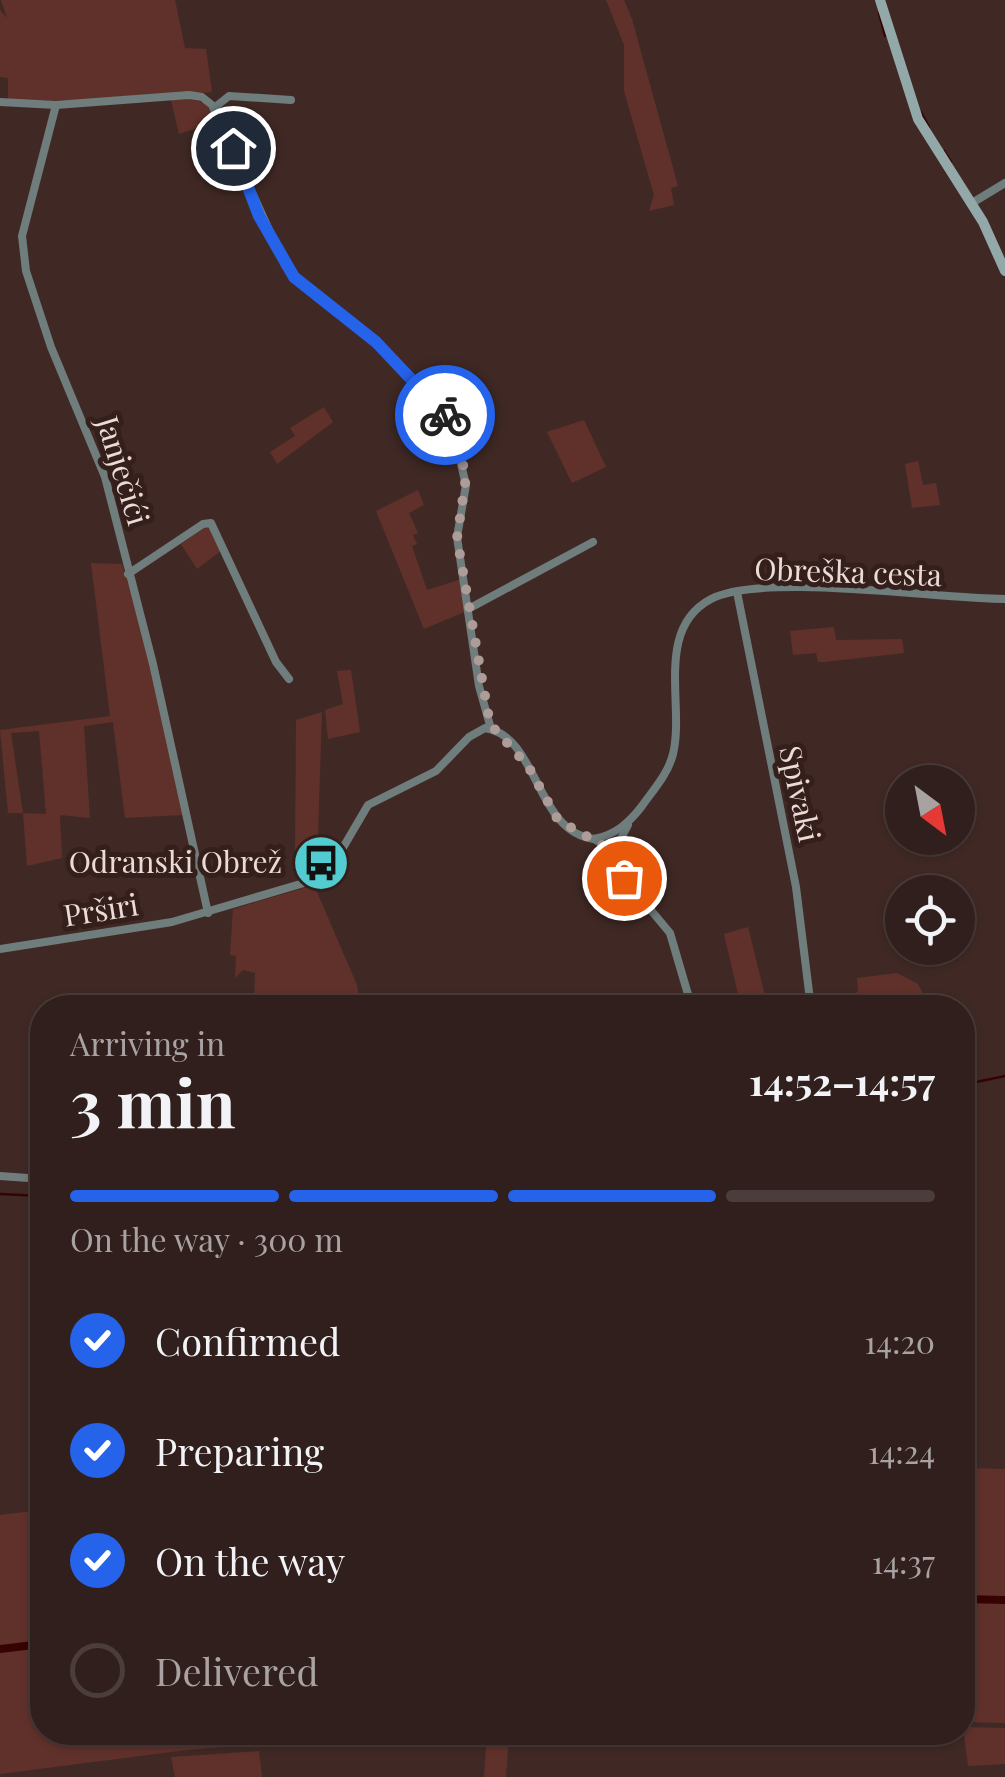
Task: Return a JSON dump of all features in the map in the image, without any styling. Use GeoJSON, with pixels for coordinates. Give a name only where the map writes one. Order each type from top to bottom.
{"type":"FeatureCollection","features":[{"type":"Feature","properties":{"kind":"main road"},"geometry":{"type":"LineString","coordinates":[[880,0],[918,118],[972,203],[1005,271]]}},
{"type":"Feature","properties":{"kind":"street"},"geometry":{"type":"LineString","coordinates":[[0,102],[56,105],[189,95],[202,97],[214,108],[259,216],[286,266],[303,286],[376,342],[451,422],[466,477],[457,532],[480,686],[492,728],[521,756],[558,820],[577,835],[594,839],[614,852],[624,878],[674,941],[689,995]]}},
{"type":"Feature","properties":{"kind":"street"},"geometry":{"type":"LineString","coordinates":[[214,108],[229,96],[291,100]]}},
{"type":"Feature","properties":{"kind":"street","name":"Janječići"},"geometry":{"type":"LineString","coordinates":[[56,105],[46,161],[22,236],[26,271],[51,348],[98,454],[154,664],[208,913]]}},
{"type":"Feature","properties":{"kind":"street"},"geometry":{"type":"LineString","coordinates":[[972,203],[1005,183]]}},
{"type":"Feature","properties":{"kind":"street"},"geometry":{"type":"LineString","coordinates":[[128,574],[203,524],[211,523],[276,662],[289,679]]}},
{"type":"Feature","properties":{"kind":"street"},"geometry":{"type":"LineString","coordinates":[[470,608],[593,542]]}},
{"type":"Feature","properties":{"kind":"street","name":"Obreška cesta"},"geometry":{"type":"LineString","coordinates":[[614,852],[673,755],[673,678],[688,622],[709,600],[774,587],[1005,598]]}},
{"type":"Feature","properties":{"kind":"street","name":"Spivaki"},"geometry":{"type":"LineString","coordinates":[[737,592],[793,874],[810,995]]}},
{"type":"Feature","properties":{"kind":"street"},"geometry":{"type":"LineString","coordinates":[[208,913],[322,876],[368,805],[436,771],[468,737],[492,728]]}},
{"type":"Feature","properties":{"kind":"street"},"geometry":{"type":"LineString","coordinates":[[594,839],[629,823]]}},
{"type":"Feature","properties":{"kind":"street","name":"Prširi"},"geometry":{"type":"LineString","coordinates":[[0,949],[208,913]]}},
{"type":"Feature","properties":{"kind":"street"},"geometry":{"type":"LineString","coordinates":[[0,1176],[30,1178]]}},
{"type":"Feature","properties":{"kind":"shaded area"},"geometry":{"type":"Polygon","coordinates":[[[1,0],[175,0],[185,48],[206,49],[212,92],[90,101],[8,100],[8,78],[0,77],[0,10],[7,18],[1,0]]]}},
{"type":"Feature","properties":{"kind":"shaded area"},"geometry":{"type":"Polygon","coordinates":[[[606,0],[624,0],[632,19],[678,186],[671,188],[674,205],[649,211],[654,195],[624,91],[624,45],[606,0]]]}},
{"type":"Feature","properties":{"kind":"shaded area"},"geometry":{"type":"Polygon","coordinates":[[[171,100],[205,103],[218,121],[179,134],[171,100]]]}},
{"type":"Feature","properties":{"kind":"shaded area"},"geometry":{"type":"Polygon","coordinates":[[[324,407],[333,422],[277,464],[270,452],[295,436],[290,428],[324,407]]]}},
{"type":"Feature","properties":{"kind":"shaded area"},"geometry":{"type":"Polygon","coordinates":[[[584,420],[606,467],[572,483],[547,432],[584,420]]]}},
{"type":"Feature","properties":{"kind":"shaded area"},"geometry":{"type":"Polygon","coordinates":[[[918,461],[923,485],[936,483],[940,505],[912,508],[905,464],[918,461]]]}},
{"type":"Feature","properties":{"kind":"shaded area"},"geometry":{"type":"Polygon","coordinates":[[[418,490],[424,505],[409,513],[418,533],[413,535],[417,544],[412,546],[427,590],[462,579],[467,611],[424,629],[376,511],[418,490]]]}},
{"type":"Feature","properties":{"kind":"shaded area"},"geometry":{"type":"Polygon","coordinates":[[[209,525],[222,550],[197,569],[181,544],[209,525]]]}},
{"type":"Feature","properties":{"kind":"shaded area"},"geometry":{"type":"Polygon","coordinates":[[[91,563],[122,564],[144,635],[183,815],[125,818],[113,722],[84,726],[90,818],[60,815],[62,858],[27,866],[23,813],[8,813],[0,730],[110,716],[91,563]],[[39,731],[11,733],[23,813],[46,814],[39,731]]]}},
{"type":"Feature","properties":{"kind":"shaded area"},"geometry":{"type":"Polygon","coordinates":[[[834,627],[836,640],[902,639],[904,653],[824,662],[818,662],[816,653],[793,655],[790,631],[834,627]]]}},
{"type":"Feature","properties":{"kind":"shaded area"},"geometry":{"type":"Polygon","coordinates":[[[351,670],[360,732],[328,739],[325,710],[343,704],[337,671],[351,670]]]}},
{"type":"Feature","properties":{"kind":"shaded area"},"geometry":{"type":"Polygon","coordinates":[[[322,712],[317,863],[295,855],[296,720],[322,712]]]}},
{"type":"Feature","properties":{"kind":"shaded area"},"geometry":{"type":"Polygon","coordinates":[[[314,885],[359,995],[254,995],[255,973],[243,970],[235,978],[236,956],[230,955],[233,909],[314,885]]]}},
{"type":"Feature","properties":{"kind":"shaded area"},"geometry":{"type":"Polygon","coordinates":[[[748,927],[765,995],[738,995],[724,934],[748,927]]]}},
{"type":"Feature","properties":{"kind":"shaded area"},"geometry":{"type":"Polygon","coordinates":[[[897,973],[918,984],[924,995],[847,995],[858,992],[857,978],[897,973]]]}},
{"type":"Feature","properties":{"kind":"shaded area"},"geometry":{"type":"Polygon","coordinates":[[[975,1468],[1005,1469],[1005,1723],[975,1722],[975,1468]]]}},
{"type":"Feature","properties":{"kind":"shaded area"},"geometry":{"type":"Polygon","coordinates":[[[30,1511],[30,1745],[248,1745],[0,1774],[0,1515],[30,1511]]]}},
{"type":"Feature","properties":{"kind":"shaded area"},"geometry":{"type":"Polygon","coordinates":[[[975,1727],[1005,1728],[1005,1764],[968,1766],[965,1745],[975,1745],[975,1727]]]}},
{"type":"Feature","properties":{"kind":"shaded area"},"geometry":{"type":"Polygon","coordinates":[[[486,1745],[508,1745],[506,1777],[484,1777],[486,1745]]]}},
{"type":"Feature","properties":{"kind":"shaded area"},"geometry":{"type":"Polygon","coordinates":[[[259,1751],[262,1777],[175,1777],[171,1757],[259,1751]]]}},
{"type":"Feature","properties":{"kind":"waterway"},"geometry":{"type":"LineString","coordinates":[[879,13],[885,36]]}},
{"type":"Feature","properties":{"kind":"waterway"},"geometry":{"type":"LineString","coordinates":[[921,112],[929,127]]}},
{"type":"Feature","properties":{"kind":"waterway"},"geometry":{"type":"LineString","coordinates":[[944,151],[951,162]]}},
{"type":"Feature","properties":{"kind":"waterway"},"geometry":{"type":"LineString","coordinates":[[975,1082],[1005,1076]]}},
{"type":"Feature","properties":{"kind":"waterway"},"geometry":{"type":"LineString","coordinates":[[0,1194],[30,1195]]}},
{"type":"Feature","properties":{"kind":"waterway"},"geometry":{"type":"LineString","coordinates":[[975,1599],[1005,1600]]}},
{"type":"Feature","properties":{"kind":"waterway"},"geometry":{"type":"LineString","coordinates":[[0,1649],[30,1645]]}},
{"type":"Feature","properties":{"kind":"way so far"},"geometry":{"type":"LineString","coordinates":[[445,415],[455,432],[466,477],[457,538],[480,686],[490,724],[528,766],[558,820],[577,835],[594,839],[614,852],[624,878]]}},
{"type":"Feature","properties":{"kind":"place","name":"Odranski Obrež"},"geometry":{"type":"Point","coordinates":[321,863]}},
{"type":"Feature","properties":{"kind":"route"},"geometry":{"type":"LineString","coordinates":[[233,148],[259,216],[294,277],[376,342],[445,415]]}}]}
